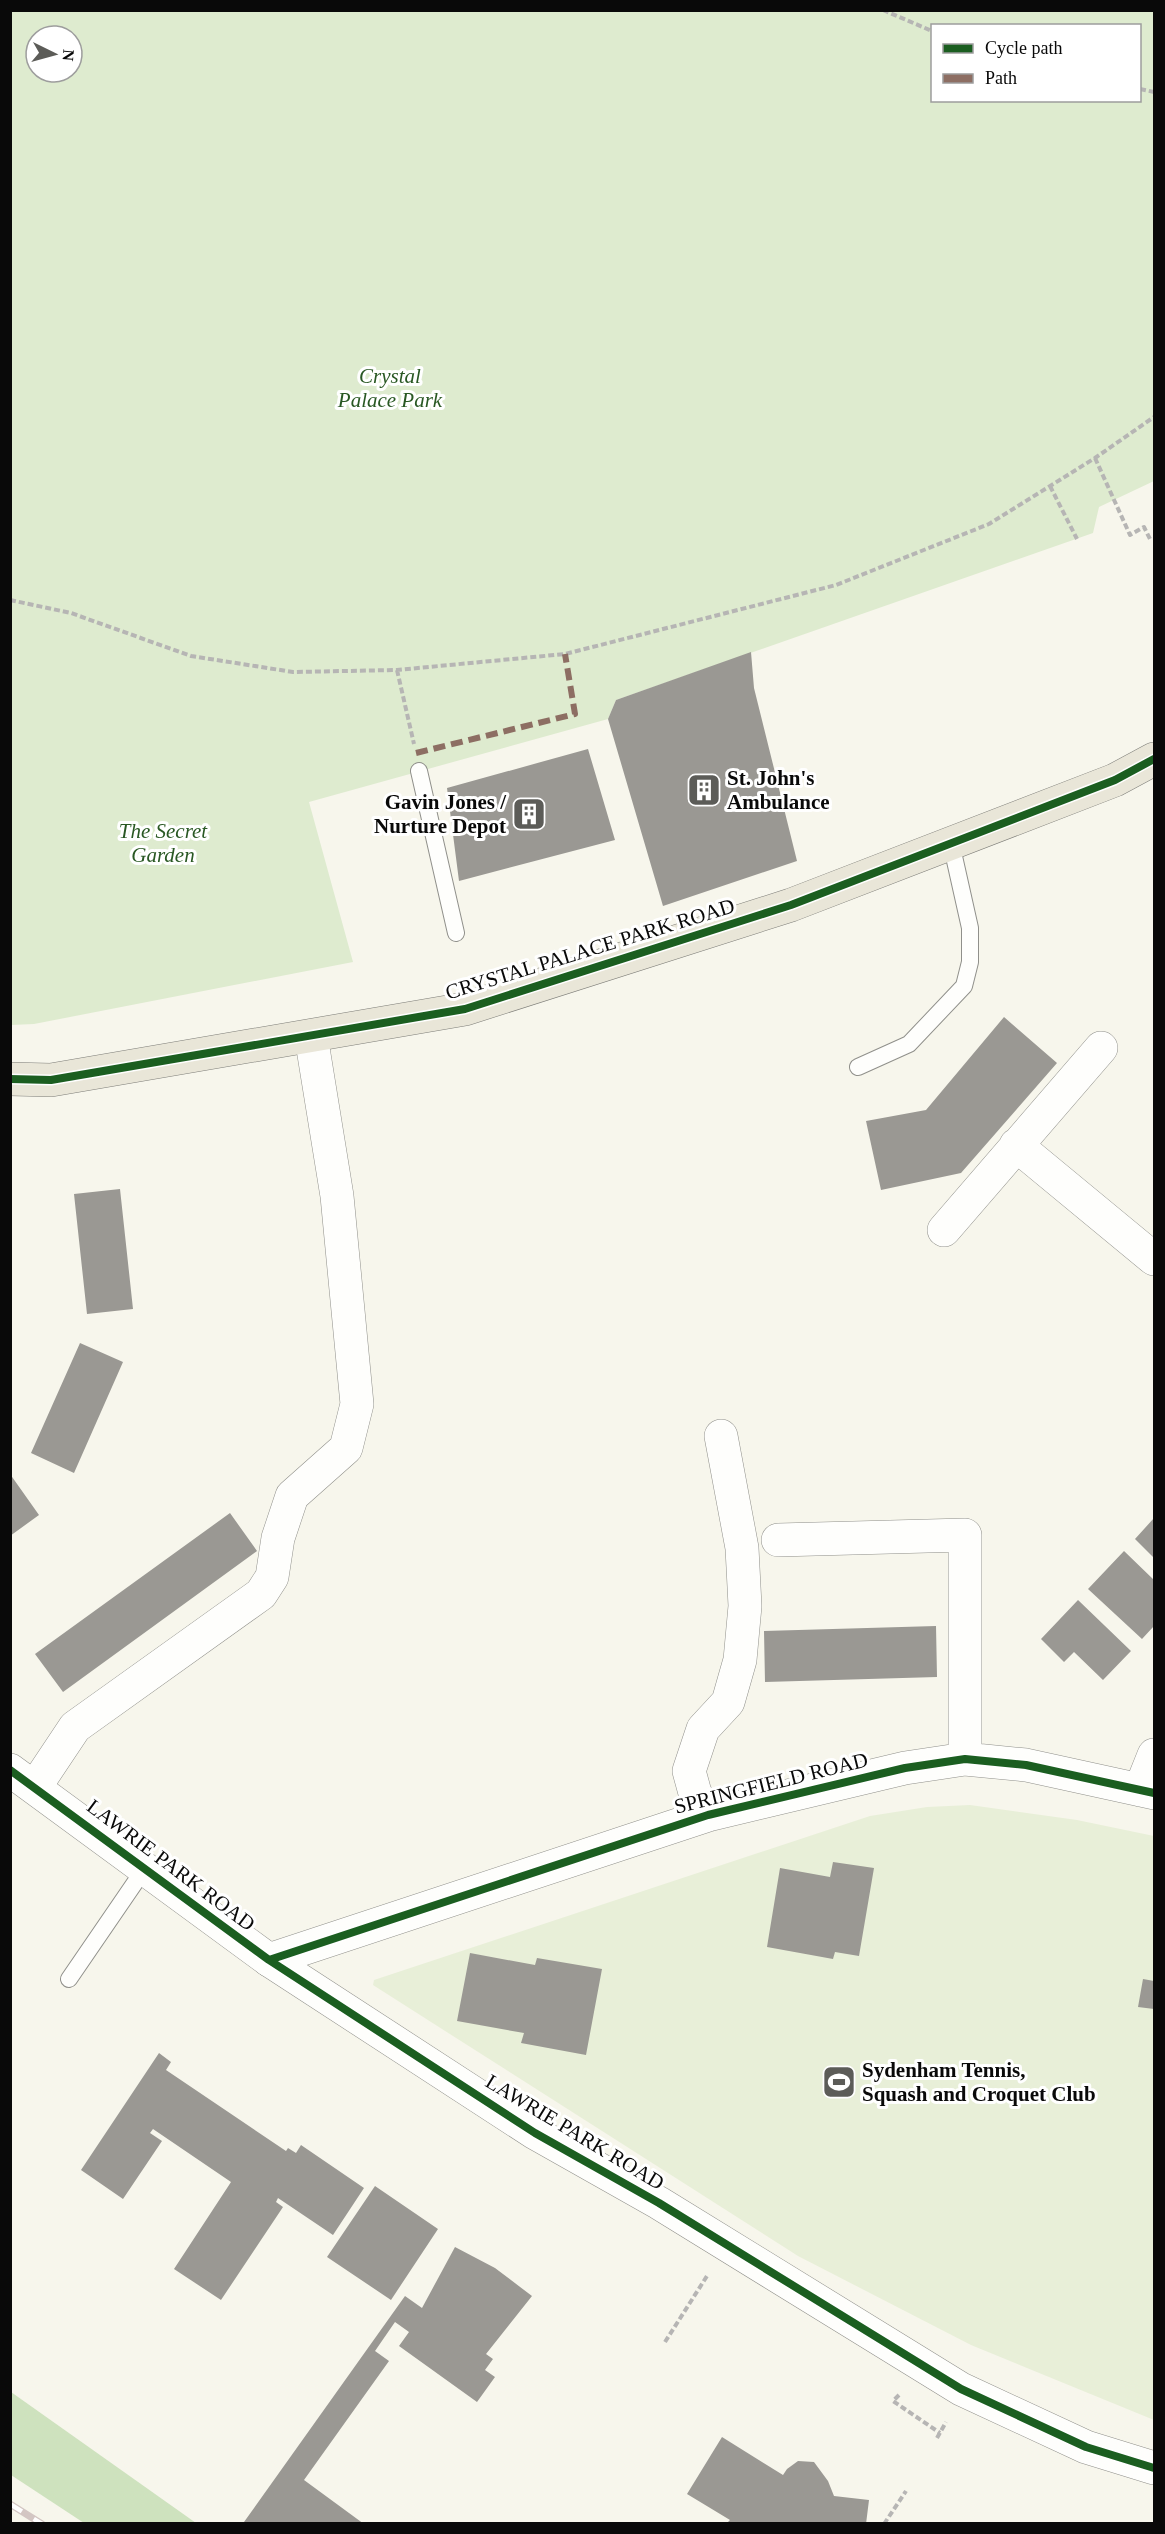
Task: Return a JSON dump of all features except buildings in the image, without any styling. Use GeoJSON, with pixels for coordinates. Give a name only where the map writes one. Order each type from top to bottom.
{"type":"FeatureCollection","features":[{"type":"Feature","properties":{"kind":"main road","name":"CRYSTAL PALACE PARK ROAD"},"geometry":{"type":"LineString","coordinates":[[10,1079],[51,1080],[465,1009],[792,905],[1115,780],[1155,759]]}},
{"type":"Feature","properties":{"kind":"street"},"geometry":{"type":"LineString","coordinates":[[23,1778],[75,1727],[261,1594],[272,1577],[278,1538],[292,1496],[346,1448],[357,1404],[338,1196],[311,1036]]}},
{"type":"Feature","properties":{"kind":"street"},"geometry":{"type":"LineString","coordinates":[[944,1230],[1101,1048]]}},
{"type":"Feature","properties":{"kind":"street"},"geometry":{"type":"LineString","coordinates":[[1016,1145],[1155,1259]]}},
{"type":"Feature","properties":{"kind":"street"},"geometry":{"type":"LineString","coordinates":[[708,1815],[695,1793],[689,1771],[704,1729],[728,1702],[740,1660],[745,1606],[742,1548],[721,1436]]}},
{"type":"Feature","properties":{"kind":"street"},"geometry":{"type":"LineString","coordinates":[[778,1540],[965,1535],[965,1759]]}},
{"type":"Feature","properties":{"kind":"street"},"geometry":{"type":"LineString","coordinates":[[1147,1791],[1155,1755]]}},
{"type":"Feature","properties":{"kind":"street","name":"SPRINGFIELD ROAD"},"geometry":{"type":"LineString","coordinates":[[269,1960],[708,1815],[906,1768],[965,1759],[1026,1765],[1147,1791]]}},
{"type":"Feature","properties":{"kind":"street","name":"LAWRIE PARK ROAD"},"geometry":{"type":"LineString","coordinates":[[23,1778],[269,1960],[535,2133],[726,2245],[961,2389],[1086,2447],[1155,2468]]}},
{"type":"Feature","properties":{"kind":"lane"},"geometry":{"type":"LineString","coordinates":[[419,771],[456,933]]}},
{"type":"Feature","properties":{"kind":"lane"},"geometry":{"type":"LineString","coordinates":[[858,1067],[909,1044],[964,986],[970,962],[970,928],[951,843]]}},
{"type":"Feature","properties":{"kind":"lane"},"geometry":{"type":"LineString","coordinates":[[69,1979],[145,1868]]}},
{"type":"Feature","properties":{"kind":"path"},"geometry":{"type":"LineString","coordinates":[[883,10],[931,30]]}},
{"type":"Feature","properties":{"kind":"path"},"geometry":{"type":"LineString","coordinates":[[10,600],[71,613],[191,656],[293,672],[397,670],[565,654],[836,585],[989,524],[1095,458],[1155,417]]}},
{"type":"Feature","properties":{"kind":"path"},"geometry":{"type":"LineString","coordinates":[[1095,458],[1130,535],[1144,527],[1151,541]]}},
{"type":"Feature","properties":{"kind":"path"},"geometry":{"type":"LineString","coordinates":[[1050,486],[1077,539]]}},
{"type":"Feature","properties":{"kind":"path"},"geometry":{"type":"LineString","coordinates":[[397,670],[419,771]]}},
{"type":"Feature","properties":{"kind":"path"},"geometry":{"type":"LineString","coordinates":[[664,2342],[726,2245]]}},
{"type":"Feature","properties":{"kind":"path"},"geometry":{"type":"LineString","coordinates":[[908,2399],[898,2394],[893,2402],[940,2433],[937,2438]]}},
{"type":"Feature","properties":{"kind":"path"},"geometry":{"type":"LineString","coordinates":[[884,2523],[906,2491]]}},
{"type":"Feature","properties":{"kind":"green space","name":"Crystal Palace Park"},"geometry":{"type":"Polygon","coordinates":[[[11,11],[1154,11],[1154,481],[1099,507],[1093,533],[616,700],[608,719],[309,802],[353,962],[34,1024],[11,1025],[11,11]]]}},
{"type":"Feature","properties":{"kind":"green space","name":"Sydenham Tennis, Squash and Croquet Club"},"geometry":{"type":"Polygon","coordinates":[[[970,1805],[1077,1820],[1154,1836],[1154,2420],[971,2345],[798,2256],[373,1985],[374,1980],[870,1816],[927,1807],[970,1805]]]}},
{"type":"Feature","properties":{"kind":"green space"},"geometry":{"type":"Polygon","coordinates":[[[11,2392],[196,2523],[84,2523],[11,2475],[11,2392]]]}},
{"type":"Feature","properties":{"kind":"railway"},"geometry":{"type":"LineString","coordinates":[[10,2504],[42,2524]]}},
{"type":"Feature","properties":{"kind":"marked path"},"geometry":{"type":"LineString","coordinates":[[416,753],[575,714],[565,654]]}},
{"type":"Feature","properties":{"kind":"cycle path"},"geometry":{"type":"LineString","coordinates":[[10,1079],[51,1080],[465,1009],[791,905],[1115,780],[1154,759]]}},
{"type":"Feature","properties":{"kind":"cycle path"},"geometry":{"type":"LineString","coordinates":[[269,1960],[708,1815],[905,1768],[965,1759],[1026,1765],[1154,1793]]}},
{"type":"Feature","properties":{"kind":"cycle path"},"geometry":{"type":"LineString","coordinates":[[10,1770],[269,1960],[535,2133],[659,2203],[961,2389],[1086,2447],[1154,2468]]}},
{"type":"Feature","properties":{"kind":"place","name":"St. John's Ambulance"},"geometry":{"type":"Point","coordinates":[704,790]}},
{"type":"Feature","properties":{"kind":"place","name":"Gavin Jones / Nurture Depot"},"geometry":{"type":"Point","coordinates":[529,814]}},
{"type":"Feature","properties":{"kind":"place","name":"Sydenham Tennis, Squash and Croquet Club"},"geometry":{"type":"Point","coordinates":[839,2082]}},
{"type":"Feature","properties":{"kind":"park label","name":"The Secret Garden"},"geometry":{"type":"Point","coordinates":[163,843]}}]}
